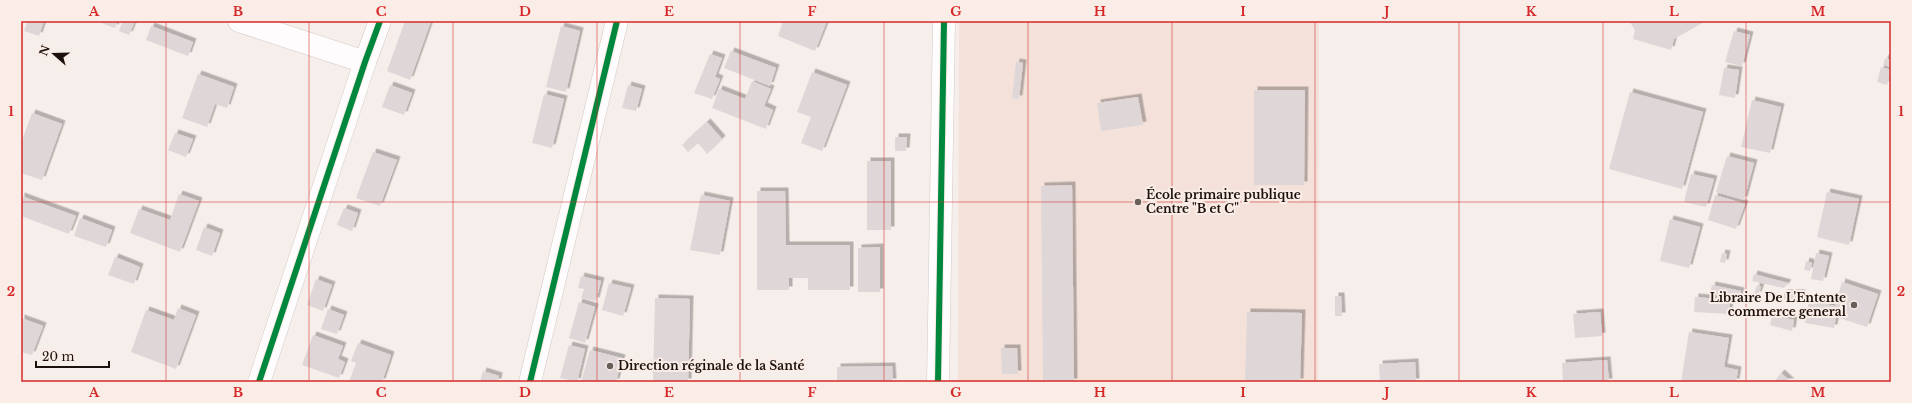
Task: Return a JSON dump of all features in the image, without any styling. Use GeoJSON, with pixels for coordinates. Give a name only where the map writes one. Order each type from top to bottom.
{"type":"FeatureCollection","features":[{"type":"Feature","properties":{"kind":"street"},"geometry":{"type":"LineString","coordinates":[[239,21],[365,62]]}},
{"type":"Feature","properties":{"kind":"street"},"geometry":{"type":"LineString","coordinates":[[259,382],[380,21]]}},
{"type":"Feature","properties":{"kind":"street"},"geometry":{"type":"LineString","coordinates":[[530,382],[617,21]]}},
{"type":"Feature","properties":{"kind":"street"},"geometry":{"type":"LineString","coordinates":[[938,382],[944,21]]}},
{"type":"Feature","properties":{"kind":"shaded area","name":"École primaire publique Centre \"B et C\""},"geometry":{"type":"Polygon","coordinates":[[[959,21],[1319,21],[1318,382],[958,382],[959,21]]]}},
{"type":"Feature","properties":{"kind":"building"},"geometry":{"type":"Polygon","coordinates":[[[28,21],[44,21],[39,36],[24,31],[28,21]]]}},
{"type":"Feature","properties":{"kind":"building"},"geometry":{"type":"Polygon","coordinates":[[[96,21],[117,21],[115,28],[96,21]]]}},
{"type":"Feature","properties":{"kind":"building"},"geometry":{"type":"Polygon","coordinates":[[[123,21],[135,21],[129,35],[119,31],[123,21]]]}},
{"type":"Feature","properties":{"kind":"building"},"geometry":{"type":"Polygon","coordinates":[[[405,21],[431,21],[410,80],[387,71],[405,21]]]}},
{"type":"Feature","properties":{"kind":"building"},"geometry":{"type":"Polygon","coordinates":[[[783,21],[827,21],[815,51],[778,36],[783,21]]]}},
{"type":"Feature","properties":{"kind":"building"},"geometry":{"type":"Polygon","coordinates":[[[1629,21],[1706,21],[1674,39],[1671,50],[1633,39],[1635,30],[1629,21]]]}},
{"type":"Feature","properties":{"kind":"building"},"geometry":{"type":"Polygon","coordinates":[[[151,26],[193,42],[188,56],[146,40],[151,26]]]}},
{"type":"Feature","properties":{"kind":"building"},"geometry":{"type":"Polygon","coordinates":[[[561,26],[580,31],[566,92],[546,87],[561,26]]]}},
{"type":"Feature","properties":{"kind":"building"},"geometry":{"type":"Polygon","coordinates":[[[1734,31],[1750,35],[1742,66],[1725,62],[1734,31]]]}},
{"type":"Feature","properties":{"kind":"building"},"geometry":{"type":"Polygon","coordinates":[[[731,51],[776,68],[770,86],[724,68],[731,51]]]}},
{"type":"Feature","properties":{"kind":"building"},"geometry":{"type":"Polygon","coordinates":[[[710,54],[722,58],[715,77],[720,79],[712,99],[694,93],[710,54]]]}},
{"type":"Feature","properties":{"kind":"building"},"geometry":{"type":"Polygon","coordinates":[[[1885,58],[1891,60],[1891,67],[1883,65],[1885,58]]]}},
{"type":"Feature","properties":{"kind":"building"},"geometry":{"type":"Polygon","coordinates":[[[1016,62],[1023,63],[1019,99],[1012,98],[1016,62]]]}},
{"type":"Feature","properties":{"kind":"building"},"geometry":{"type":"Polygon","coordinates":[[[1881,67],[1891,70],[1887,85],[1877,82],[1881,67]]]}},
{"type":"Feature","properties":{"kind":"building"},"geometry":{"type":"Polygon","coordinates":[[[1724,68],[1739,70],[1735,98],[1719,95],[1724,68]]]}},
{"type":"Feature","properties":{"kind":"building"},"geometry":{"type":"Polygon","coordinates":[[[812,72],[847,85],[822,151],[801,143],[811,117],[797,112],[812,72]]]}},
{"type":"Feature","properties":{"kind":"building"},"geometry":{"type":"Polygon","coordinates":[[[198,74],[234,87],[227,108],[215,104],[207,127],[182,118],[198,74]]]}},
{"type":"Feature","properties":{"kind":"building"},"geometry":{"type":"Polygon","coordinates":[[[752,81],[771,89],[764,106],[773,110],[766,129],[712,108],[719,89],[745,99],[752,81]]]}},
{"type":"Feature","properties":{"kind":"building"},"geometry":{"type":"Polygon","coordinates":[[[390,85],[412,93],[404,115],[382,107],[390,85]]]}},
{"type":"Feature","properties":{"kind":"building"},"geometry":{"type":"Polygon","coordinates":[[[628,85],[642,89],[636,111],[622,108],[628,85]]]}},
{"type":"Feature","properties":{"kind":"building"},"geometry":{"type":"Polygon","coordinates":[[[1254,90],[1305,90],[1304,185],[1254,185],[1254,90]]]}},
{"type":"Feature","properties":{"kind":"building"},"geometry":{"type":"Polygon","coordinates":[[[1630,92],[1703,112],[1682,189],[1609,169],[1630,92]]]}},
{"type":"Feature","properties":{"kind":"building"},"geometry":{"type":"Polygon","coordinates":[[[544,94],[564,99],[552,148],[532,143],[544,94]]]}},
{"type":"Feature","properties":{"kind":"building"},"geometry":{"type":"Polygon","coordinates":[[[1138,97],[1143,125],[1101,131],[1097,103],[1138,97]]]}},
{"type":"Feature","properties":{"kind":"building"},"geometry":{"type":"Polygon","coordinates":[[[1752,100],[1781,107],[1770,153],[1741,147],[1752,100]]]}},
{"type":"Feature","properties":{"kind":"building"},"geometry":{"type":"Polygon","coordinates":[[[32,113],[62,124],[42,180],[21,173],[21,143],[32,113]]]}},
{"type":"Feature","properties":{"kind":"building"},"geometry":{"type":"Polygon","coordinates":[[[707,122],[722,139],[707,154],[698,143],[688,152],[682,145],[707,122]]]}},
{"type":"Feature","properties":{"kind":"building"},"geometry":{"type":"Polygon","coordinates":[[[175,133],[193,139],[186,157],[168,150],[175,133]]]}},
{"type":"Feature","properties":{"kind":"building"},"geometry":{"type":"Polygon","coordinates":[[[895,137],[907,137],[906,151],[895,151],[895,137]]]}},
{"type":"Feature","properties":{"kind":"building"},"geometry":{"type":"Polygon","coordinates":[[[373,152],[397,160],[380,206],[356,198],[373,152]]]}},
{"type":"Feature","properties":{"kind":"building"},"geometry":{"type":"Polygon","coordinates":[[[1727,156],[1754,163],[1744,200],[1716,192],[1727,156]]]}},
{"type":"Feature","properties":{"kind":"building"},"geometry":{"type":"Polygon","coordinates":[[[867,161],[891,161],[891,230],[867,230],[867,161]]]}},
{"type":"Feature","properties":{"kind":"building"},"geometry":{"type":"Polygon","coordinates":[[[1691,174],[1714,179],[1706,207],[1684,202],[1691,174]]]}},
{"type":"Feature","properties":{"kind":"building"},"geometry":{"type":"Polygon","coordinates":[[[1072,185],[1074,382],[1043,382],[1041,186],[1072,185]]]}},
{"type":"Feature","properties":{"kind":"building"},"geometry":{"type":"Polygon","coordinates":[[[757,191],[785,191],[786,245],[850,245],[850,290],[808,290],[808,278],[789,278],[789,290],[757,290],[757,191]]]}},
{"type":"Feature","properties":{"kind":"building"},"geometry":{"type":"Polygon","coordinates":[[[1827,192],[1859,199],[1849,245],[1817,237],[1827,192]]]}},
{"type":"Feature","properties":{"kind":"building"},"geometry":{"type":"Polygon","coordinates":[[[179,194],[199,201],[180,252],[130,233],[139,209],[170,220],[179,194]]]}},
{"type":"Feature","properties":{"kind":"building"},"geometry":{"type":"Polygon","coordinates":[[[701,195],[730,201],[720,255],[690,250],[701,195]]]}},
{"type":"Feature","properties":{"kind":"building"},"geometry":{"type":"Polygon","coordinates":[[[1715,195],[1745,204],[1736,229],[1708,220],[1715,195]]]}},
{"type":"Feature","properties":{"kind":"building"},"geometry":{"type":"Polygon","coordinates":[[[21,196],[76,216],[69,234],[21,216],[21,196]]]}},
{"type":"Feature","properties":{"kind":"building"},"geometry":{"type":"Polygon","coordinates":[[[344,208],[358,213],[352,231],[337,225],[344,208]]]}},
{"type":"Feature","properties":{"kind":"building"},"geometry":{"type":"Polygon","coordinates":[[[80,218],[112,230],[106,247],[74,236],[80,218]]]}},
{"type":"Feature","properties":{"kind":"building"},"geometry":{"type":"Polygon","coordinates":[[[1670,219],[1700,227],[1689,268],[1660,261],[1670,219]]]}},
{"type":"Feature","properties":{"kind":"building"},"geometry":{"type":"Polygon","coordinates":[[[204,227],[220,233],[212,256],[196,250],[204,227]]]}},
{"type":"Feature","properties":{"kind":"building"},"geometry":{"type":"Polygon","coordinates":[[[880,247],[880,292],[858,292],[858,248],[880,247]]]}},
{"type":"Feature","properties":{"kind":"building"},"geometry":{"type":"Polygon","coordinates":[[[1722,253],[1727,254],[1725,263],[1720,262],[1722,253]]]}},
{"type":"Feature","properties":{"kind":"building"},"geometry":{"type":"Polygon","coordinates":[[[1816,253],[1829,256],[1823,281],[1811,279],[1816,253]]]}},
{"type":"Feature","properties":{"kind":"building"},"geometry":{"type":"Polygon","coordinates":[[[115,257],[140,267],[134,284],[108,275],[115,257]]]}},
{"type":"Feature","properties":{"kind":"building"},"geometry":{"type":"Polygon","coordinates":[[[1806,261],[1812,263],[1810,271],[1804,270],[1806,261]]]}},
{"type":"Feature","properties":{"kind":"building"},"geometry":{"type":"Polygon","coordinates":[[[1754,274],[1788,283],[1784,288],[1752,281],[1754,274]]]}},
{"type":"Feature","properties":{"kind":"building"},"geometry":{"type":"Polygon","coordinates":[[[581,276],[601,281],[596,301],[581,298],[584,289],[578,288],[581,276]]]}},
{"type":"Feature","properties":{"kind":"building"},"geometry":{"type":"Polygon","coordinates":[[[316,279],[332,285],[323,311],[307,305],[316,279]]]}},
{"type":"Feature","properties":{"kind":"building","name":"Libraire De L'Entente commerce general"},"geometry":{"type":"Polygon","coordinates":[[[1842,282],[1878,294],[1867,327],[1836,317],[1834,328],[1805,323],[1809,301],[1835,306],[1842,282]]]}},
{"type":"Feature","properties":{"kind":"building"},"geometry":{"type":"Polygon","coordinates":[[[609,283],[631,288],[623,316],[602,310],[609,283]]]}},
{"type":"Feature","properties":{"kind":"building"},"geometry":{"type":"Polygon","coordinates":[[[1712,285],[1741,291],[1739,300],[1710,293],[1712,285]]]}},
{"type":"Feature","properties":{"kind":"building"},"geometry":{"type":"Polygon","coordinates":[[[1757,285],[1761,287],[1758,295],[1754,294],[1757,285]]]}},
{"type":"Feature","properties":{"kind":"building"},"geometry":{"type":"Polygon","coordinates":[[[1784,293],[1802,293],[1802,299],[1784,299],[1784,293]]]}},
{"type":"Feature","properties":{"kind":"building"},"geometry":{"type":"Polygon","coordinates":[[[1335,296],[1341,296],[1342,316],[1335,316],[1335,296]]]}},
{"type":"Feature","properties":{"kind":"building"},"geometry":{"type":"Polygon","coordinates":[[[1695,297],[1730,300],[1729,314],[1694,312],[1695,297]]]}},
{"type":"Feature","properties":{"kind":"building"},"geometry":{"type":"Polygon","coordinates":[[[655,298],[690,299],[688,382],[653,382],[655,298]]]}},
{"type":"Feature","properties":{"kind":"building"},"geometry":{"type":"Polygon","coordinates":[[[579,302],[595,307],[585,343],[569,338],[579,302]]]}},
{"type":"Feature","properties":{"kind":"building"},"geometry":{"type":"Polygon","coordinates":[[[178,308],[196,315],[176,369],[131,352],[146,310],[174,320],[178,308]]]}},
{"type":"Feature","properties":{"kind":"building"},"geometry":{"type":"Polygon","coordinates":[[[328,309],[344,315],[337,334],[321,329],[328,309]]]}},
{"type":"Feature","properties":{"kind":"building"},"geometry":{"type":"Polygon","coordinates":[[[1247,312],[1302,313],[1300,382],[1245,382],[1247,312]]]}},
{"type":"Feature","properties":{"kind":"building"},"geometry":{"type":"Polygon","coordinates":[[[1600,312],[1602,336],[1575,338],[1573,314],[1600,312]]]}},
{"type":"Feature","properties":{"kind":"building"},"geometry":{"type":"Polygon","coordinates":[[[1772,315],[1794,320],[1792,331],[1770,325],[1772,315]]]}},
{"type":"Feature","properties":{"kind":"building"},"geometry":{"type":"Polygon","coordinates":[[[21,318],[43,326],[32,355],[21,352],[21,318]]]}},
{"type":"Feature","properties":{"kind":"building"},"geometry":{"type":"Polygon","coordinates":[[[1689,332],[1729,338],[1724,367],[1738,370],[1736,382],[1681,382],[1689,332]]]}},
{"type":"Feature","properties":{"kind":"building"},"geometry":{"type":"Polygon","coordinates":[[[313,335],[343,346],[338,359],[345,362],[339,378],[302,365],[313,335]]]}},
{"type":"Feature","properties":{"kind":"building"},"geometry":{"type":"Polygon","coordinates":[[[358,343],[391,355],[382,382],[349,382],[356,363],[351,361],[358,343]]]}},
{"type":"Feature","properties":{"kind":"building"},"geometry":{"type":"Polygon","coordinates":[[[569,345],[585,349],[577,382],[560,378],[569,345]]]}},
{"type":"Feature","properties":{"kind":"building"},"geometry":{"type":"Polygon","coordinates":[[[1001,348],[1017,348],[1018,374],[1002,374],[1001,348]]]}},
{"type":"Feature","properties":{"kind":"building"},"geometry":{"type":"Polygon","coordinates":[[[590,350],[622,358],[616,382],[581,382],[590,350]]]}},
{"type":"Feature","properties":{"kind":"building"},"geometry":{"type":"Polygon","coordinates":[[[1607,360],[1609,382],[1563,382],[1562,363],[1607,360]]]}},
{"type":"Feature","properties":{"kind":"building"},"geometry":{"type":"Polygon","coordinates":[[[1415,362],[1416,382],[1380,382],[1379,364],[1415,362]]]}},
{"type":"Feature","properties":{"kind":"building"},"geometry":{"type":"Polygon","coordinates":[[[892,366],[893,382],[837,382],[837,367],[892,366]]]}},
{"type":"Feature","properties":{"kind":"building"},"geometry":{"type":"Polygon","coordinates":[[[483,371],[499,376],[498,382],[480,382],[483,371]]]}},
{"type":"Feature","properties":{"kind":"building"},"geometry":{"type":"Polygon","coordinates":[[[1781,373],[1791,382],[1774,382],[1781,373]]]}},
{"type":"Feature","properties":{"kind":"cycle path"},"geometry":{"type":"LineString","coordinates":[[259,382],[380,21]]}},
{"type":"Feature","properties":{"kind":"cycle path"},"geometry":{"type":"LineString","coordinates":[[530,382],[617,21]]}},
{"type":"Feature","properties":{"kind":"cycle path"},"geometry":{"type":"LineString","coordinates":[[938,382],[944,21]]}},
{"type":"Feature","properties":{"kind":"place","name":"École primaire publique Centre \"B et C\""},"geometry":{"type":"Point","coordinates":[1138,202]}},
{"type":"Feature","properties":{"kind":"place","name":"Libraire De L'Entente commerce general"},"geometry":{"type":"Point","coordinates":[1854,305]}},
{"type":"Feature","properties":{"kind":"place","name":"Direction réginale de la Santé"},"geometry":{"type":"Point","coordinates":[610,366]}}]}
